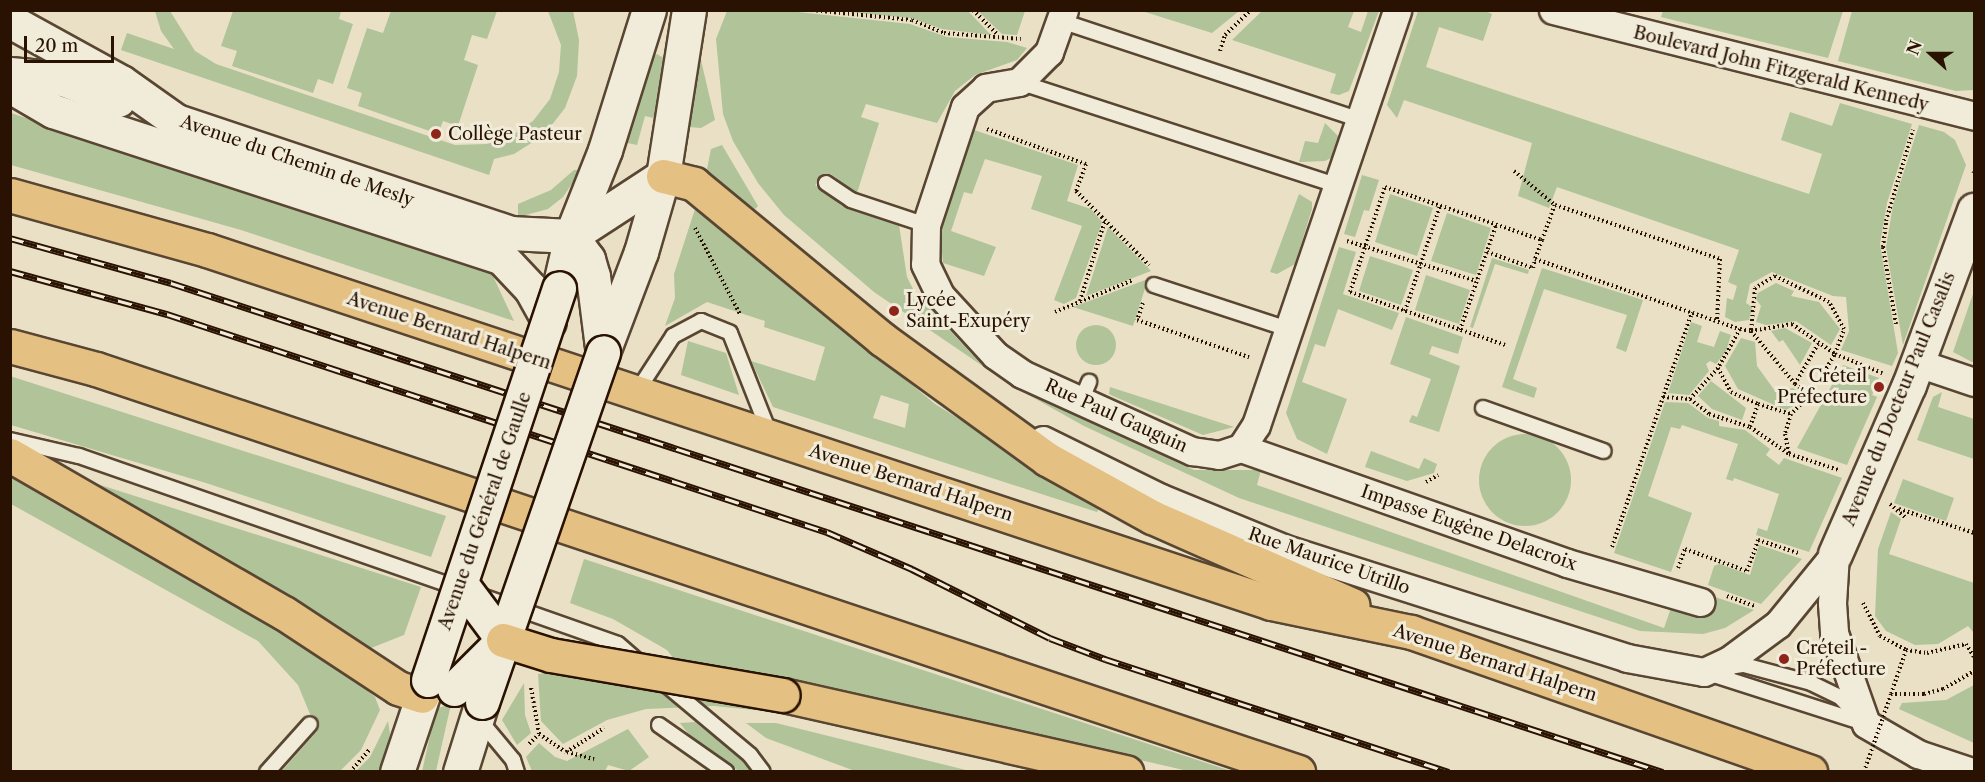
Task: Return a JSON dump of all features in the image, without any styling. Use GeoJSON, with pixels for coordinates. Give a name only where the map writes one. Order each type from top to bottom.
{"type":"FeatureCollection","features":[{"type":"Feature","properties":{"kind":"highway"},"geometry":{"type":"LineString","coordinates":[[663,176],[694,184],[882,339],[1047,459],[1152,517],[1411,632]]}},
{"type":"Feature","properties":{"kind":"highway","name":"Avenue Bernard Halpern"},"geometry":{"type":"LineString","coordinates":[[10,195],[207,250],[1271,603],[1411,632],[1810,771]]}},
{"type":"Feature","properties":{"kind":"highway"},"geometry":{"type":"LineString","coordinates":[[10,346],[107,373],[1298,771]]}},
{"type":"Feature","properties":{"kind":"highway"},"geometry":{"type":"LineString","coordinates":[[10,455],[284,613],[398,688],[453,697]]}},
{"type":"Feature","properties":{"kind":"highway"},"geometry":{"type":"LineString","coordinates":[[503,640],[551,655],[783,694],[1126,771]]}},
{"type":"Feature","properties":{"kind":"main road","name":"Avenue du Général de Gaulle"},"geometry":{"type":"LineString","coordinates":[[460,771],[453,697],[462,585],[549,321],[545,288],[571,236],[605,150],[649,10]]}},
{"type":"Feature","properties":{"kind":"main road","name":"Avenue du Général de Gaulle"},"geometry":{"type":"LineString","coordinates":[[398,771],[453,697],[503,640],[648,228],[663,176],[689,10]]}},
{"type":"Feature","properties":{"kind":"main road","name":"Avenue du Chemin de Mesly"},"geometry":{"type":"LineString","coordinates":[[10,21],[121,82],[176,121],[510,233],[571,236]]}},
{"type":"Feature","properties":{"kind":"main road"},"geometry":{"type":"LineString","coordinates":[[10,74],[63,79],[176,121]]}},
{"type":"Feature","properties":{"kind":"main road"},"geometry":{"type":"LineString","coordinates":[[10,86],[53,111],[501,257],[545,288]]}},
{"type":"Feature","properties":{"kind":"main road"},"geometry":{"type":"LineString","coordinates":[[603,352],[593,276],[588,259],[571,236],[663,176]]}},
{"type":"Feature","properties":{"kind":"main road","name":"Avenue du Docteur Paul Casalis"},"geometry":{"type":"LineString","coordinates":[[1823,555],[1974,210]]}},
{"type":"Feature","properties":{"kind":"main road"},"geometry":{"type":"LineString","coordinates":[[462,585],[503,640]]}},
{"type":"Feature","properties":{"kind":"street"},"geometry":{"type":"LineString","coordinates":[[1241,448],[1256,425],[1291,330],[1397,10]]}},
{"type":"Feature","properties":{"kind":"street","name":"Boulevard John Fitzgerald Kennedy"},"geometry":{"type":"LineString","coordinates":[[1553,10],[1974,116]]}},
{"type":"Feature","properties":{"kind":"street"},"geometry":{"type":"LineString","coordinates":[[1020,82],[1049,52],[1062,16]]}},
{"type":"Feature","properties":{"kind":"street","name":"Rue Paul Gauguin"},"geometry":{"type":"LineString","coordinates":[[1020,82],[986,88],[965,107],[926,225],[926,264],[940,295],[995,355],[1022,374],[1085,391],[1192,451],[1219,454],[1241,448]]}},
{"type":"Feature","properties":{"kind":"street"},"geometry":{"type":"LineString","coordinates":[[1904,370],[1974,382]]}},
{"type":"Feature","properties":{"kind":"street","name":"Rue Maurice Utrillo"},"geometry":{"type":"LineString","coordinates":[[971,405],[1161,498],[1283,548],[1627,658],[1704,672]]}},
{"type":"Feature","properties":{"kind":"street","name":"Impasse Eugène Delacroix"},"geometry":{"type":"LineString","coordinates":[[1241,448],[1567,563],[1700,602]]}},
{"type":"Feature","properties":{"kind":"street","name":"Avenue du Docteur Paul Casalis"},"geometry":{"type":"LineString","coordinates":[[1704,672],[1728,661],[1778,624],[1823,555]]}},
{"type":"Feature","properties":{"kind":"street","name":"Avenue du Docteur Paul Casalis"},"geometry":{"type":"LineString","coordinates":[[1823,555],[1832,603],[1834,633],[1866,724]]}},
{"type":"Feature","properties":{"kind":"street"},"geometry":{"type":"LineString","coordinates":[[1866,724],[1918,754],[1972,771]]}},
{"type":"Feature","properties":{"kind":"lane"},"geometry":{"type":"LineString","coordinates":[[1062,16],[1361,120]]}},
{"type":"Feature","properties":{"kind":"lane"},"geometry":{"type":"LineString","coordinates":[[1020,82],[1339,186]]}},
{"type":"Feature","properties":{"kind":"lane"},"geometry":{"type":"LineString","coordinates":[[826,183],[851,200],[926,225]]}},
{"type":"Feature","properties":{"kind":"lane"},"geometry":{"type":"LineString","coordinates":[[1155,278],[1291,330]]}},
{"type":"Feature","properties":{"kind":"lane"},"geometry":{"type":"LineString","coordinates":[[636,393],[673,336],[701,321],[730,333],[771,436]]}},
{"type":"Feature","properties":{"kind":"lane"},"geometry":{"type":"LineString","coordinates":[[1484,408],[1604,450]]}},
{"type":"Feature","properties":{"kind":"lane"},"geometry":{"type":"LineString","coordinates":[[10,440],[79,456],[618,644],[750,755],[763,771]]}},
{"type":"Feature","properties":{"kind":"lane"},"geometry":{"type":"LineString","coordinates":[[1704,672],[1744,664],[1811,683],[1840,697],[1866,724]]}},
{"type":"Feature","properties":{"kind":"lane"},"geometry":{"type":"LineString","coordinates":[[1704,672],[1866,724]]}},
{"type":"Feature","properties":{"kind":"lane"},"geometry":{"type":"LineString","coordinates":[[453,697],[515,766]]}},
{"type":"Feature","properties":{"kind":"lane"},"geometry":{"type":"LineString","coordinates":[[267,771],[310,724]]}},
{"type":"Feature","properties":{"kind":"lane"},"geometry":{"type":"LineString","coordinates":[[659,725],[726,771]]}},
{"type":"Feature","properties":{"kind":"path"},"geometry":{"type":"LineString","coordinates":[[812,10],[912,20],[944,33],[1016,37],[1049,52]]}},
{"type":"Feature","properties":{"kind":"path"},"geometry":{"type":"LineString","coordinates":[[973,10],[999,36]]}},
{"type":"Feature","properties":{"kind":"path"},"geometry":{"type":"LineString","coordinates":[[1216,60],[1225,35],[1251,10]]}},
{"type":"Feature","properties":{"kind":"path"},"geometry":{"type":"LineString","coordinates":[[1898,332],[1883,247],[1886,221],[1916,121]]}},
{"type":"Feature","properties":{"kind":"path"},"geometry":{"type":"LineString","coordinates":[[985,129],[1086,164],[1076,191],[1105,220],[1155,278]]}},
{"type":"Feature","properties":{"kind":"path"},"geometry":{"type":"LineString","coordinates":[[1514,171],[1555,204],[1720,259],[1717,321]]}},
{"type":"Feature","properties":{"kind":"path"},"geometry":{"type":"LineString","coordinates":[[1505,345],[1350,292],[1385,187],[1542,240]]}},
{"type":"Feature","properties":{"kind":"path"},"geometry":{"type":"LineString","coordinates":[[1487,252],[1533,268],[1555,204]]}},
{"type":"Feature","properties":{"kind":"path"},"geometry":{"type":"LineString","coordinates":[[1405,311],[1440,206]]}},
{"type":"Feature","properties":{"kind":"path"},"geometry":{"type":"LineString","coordinates":[[1080,301],[1105,220]]}},
{"type":"Feature","properties":{"kind":"path"},"geometry":{"type":"LineString","coordinates":[[689,221],[740,313],[730,333]]}},
{"type":"Feature","properties":{"kind":"path"},"geometry":{"type":"LineString","coordinates":[[1460,330],[1496,225]]}},
{"type":"Feature","properties":{"kind":"path"},"geometry":{"type":"LineString","coordinates":[[1338,238],[1476,281]]}},
{"type":"Feature","properties":{"kind":"path"},"geometry":{"type":"LineString","coordinates":[[1535,259],[1740,329],[1750,331],[1792,324],[1835,354],[1904,370]]}},
{"type":"Feature","properties":{"kind":"path"},"geometry":{"type":"LineString","coordinates":[[1789,454],[1785,434],[1791,414],[1810,395],[1835,354],[1844,329],[1829,302],[1775,276],[1755,288],[1750,331],[1795,384],[1810,395]]}},
{"type":"Feature","properties":{"kind":"path"},"geometry":{"type":"LineString","coordinates":[[1055,312],[1140,278]]}},
{"type":"Feature","properties":{"kind":"path"},"geometry":{"type":"LineString","coordinates":[[1144,299],[1137,320],[1251,358]]}},
{"type":"Feature","properties":{"kind":"path"},"geometry":{"type":"LineString","coordinates":[[1608,557],[1692,312]]}},
{"type":"Feature","properties":{"kind":"path"},"geometry":{"type":"LineString","coordinates":[[1690,399],[1718,368],[1740,329]]}},
{"type":"Feature","properties":{"kind":"path"},"geometry":{"type":"LineString","coordinates":[[1795,384],[1818,344]]}},
{"type":"Feature","properties":{"kind":"path"},"geometry":{"type":"LineString","coordinates":[[1718,368],[1731,392],[1758,404],[1791,414]]}},
{"type":"Feature","properties":{"kind":"path"},"geometry":{"type":"LineString","coordinates":[[1663,397],[1690,399],[1709,414],[1750,427],[1789,454],[1847,473]]}},
{"type":"Feature","properties":{"kind":"path"},"geometry":{"type":"LineString","coordinates":[[1750,427],[1758,404]]}},
{"type":"Feature","properties":{"kind":"path"},"geometry":{"type":"LineString","coordinates":[[1420,485],[1438,475]]}},
{"type":"Feature","properties":{"kind":"path"},"geometry":{"type":"LineString","coordinates":[[1884,501],[1899,509],[1974,532]]}},
{"type":"Feature","properties":{"kind":"path"},"geometry":{"type":"LineString","coordinates":[[1899,509],[1905,518]]}},
{"type":"Feature","properties":{"kind":"path"},"geometry":{"type":"LineString","coordinates":[[1674,578],[1684,549],[1747,571],[1758,540],[1823,555]]}},
{"type":"Feature","properties":{"kind":"path"},"geometry":{"type":"LineString","coordinates":[[1700,602],[1707,589],[1766,610]]}},
{"type":"Feature","properties":{"kind":"path"},"geometry":{"type":"LineString","coordinates":[[1863,598],[1870,621],[1880,636],[1906,650],[1927,653],[1966,644],[1974,657]]}},
{"type":"Feature","properties":{"kind":"path"},"geometry":{"type":"LineString","coordinates":[[1864,771],[1906,650]]}},
{"type":"Feature","properties":{"kind":"path"},"geometry":{"type":"LineString","coordinates":[[1891,694],[1924,694],[1943,689],[1974,671]]}},
{"type":"Feature","properties":{"kind":"path"},"geometry":{"type":"LineString","coordinates":[[515,766],[539,734],[531,687]]}},
{"type":"Feature","properties":{"kind":"path"},"geometry":{"type":"LineString","coordinates":[[566,752],[604,728]]}},
{"type":"Feature","properties":{"kind":"path"},"geometry":{"type":"LineString","coordinates":[[539,734],[566,752],[594,759]]}},
{"type":"Feature","properties":{"kind":"green space"},"geometry":{"type":"Polygon","coordinates":[[[779,10],[910,24],[947,37],[1007,42],[1027,48],[1017,60],[975,75],[955,91],[937,123],[866,104],[861,117],[879,123],[857,193],[831,174],[815,185],[841,205],[899,225],[907,277],[915,293],[982,365],[1097,425],[1194,470],[1261,470],[1257,485],[1664,628],[1672,605],[1703,616],[1709,595],[1754,610],[1725,628],[1703,634],[1640,631],[1239,498],[1084,426],[1009,384],[874,292],[784,215],[758,183],[733,141],[723,114],[716,39],[727,11],[779,10]]]}},
{"type":"Feature","properties":{"kind":"green space"},"geometry":{"type":"Polygon","coordinates":[[[1239,10],[1212,33],[1142,11],[1239,10]]]}},
{"type":"Feature","properties":{"kind":"green space"},"geometry":{"type":"Polygon","coordinates":[[[1483,10],[1492,14],[1483,41],[1439,27],[1426,67],[1809,194],[1822,154],[1781,140],[1790,112],[1832,126],[1840,103],[1912,124],[1887,203],[1880,244],[1898,353],[1892,366],[1841,350],[1849,331],[1846,297],[1833,296],[1772,272],[1750,284],[1746,303],[1752,307],[1749,320],[1735,322],[1725,317],[1727,298],[1733,300],[1737,286],[1728,282],[1739,250],[1557,187],[1549,208],[1518,196],[1532,143],[1404,100],[1397,118],[1387,105],[1418,11],[1483,10]]]}},
{"type":"Feature","properties":{"kind":"green space"},"geometry":{"type":"Polygon","coordinates":[[[1843,10],[1828,58],[1661,17],[1663,11],[1843,10]]]}},
{"type":"Feature","properties":{"kind":"green space"},"geometry":{"type":"Polygon","coordinates":[[[155,11],[170,11],[195,51],[216,64],[455,145],[487,144],[510,137],[533,121],[550,99],[559,72],[561,45],[548,11],[573,11],[579,40],[577,76],[565,108],[544,135],[514,154],[494,159],[489,175],[121,50],[127,33],[174,49],[161,31],[155,11]]]}},
{"type":"Feature","properties":{"kind":"green space"},"geometry":{"type":"Polygon","coordinates":[[[233,11],[341,11],[339,19],[353,24],[333,84],[318,79],[313,93],[232,66],[237,51],[221,46],[233,11]]]}},
{"type":"Feature","properties":{"kind":"green space"},"geometry":{"type":"Polygon","coordinates":[[[391,11],[497,11],[487,39],[472,35],[464,60],[478,65],[458,126],[443,121],[438,134],[358,106],[362,93],[347,88],[367,28],[383,33],[391,11]]]}},
{"type":"Feature","properties":{"kind":"green space"},"geometry":{"type":"Polygon","coordinates":[[[838,11],[968,11],[991,35],[942,29],[911,18],[838,11]]]}},
{"type":"Feature","properties":{"kind":"green space"},"geometry":{"type":"Polygon","coordinates":[[[978,11],[1025,11],[1017,35],[1002,34],[978,11]]]}},
{"type":"Feature","properties":{"kind":"green space"},"geometry":{"type":"Polygon","coordinates":[[[1262,11],[1354,11],[1348,27],[1361,32],[1368,11],[1379,11],[1349,91],[1339,95],[1330,93],[1336,74],[1232,40],[1262,11]]]}},
{"type":"Feature","properties":{"kind":"green space"},"geometry":{"type":"Polygon","coordinates":[[[1852,11],[1974,11],[1974,90],[1956,91],[1838,61],[1852,11]]]}},
{"type":"Feature","properties":{"kind":"green space"},"geometry":{"type":"Polygon","coordinates":[[[657,54],[667,60],[658,119],[645,116],[637,145],[623,142],[651,58],[657,54]]]}},
{"type":"Feature","properties":{"kind":"green space"},"geometry":{"type":"Polygon","coordinates":[[[700,56],[715,120],[701,128],[689,127],[700,56]]]}},
{"type":"Feature","properties":{"kind":"green space"},"geometry":{"type":"Polygon","coordinates":[[[11,113],[492,274],[514,321],[241,230],[11,165],[11,113]]]}},
{"type":"Feature","properties":{"kind":"green space"},"geometry":{"type":"Polygon","coordinates":[[[1325,123],[1340,138],[1333,157],[1325,161],[1299,162],[1305,141],[1318,143],[1325,123]]]}},
{"type":"Feature","properties":{"kind":"green space"},"geometry":{"type":"Polygon","coordinates":[[[1919,125],[1944,132],[1955,140],[1966,165],[1903,345],[1886,247],[1893,205],[1919,125]]]}},
{"type":"Feature","properties":{"kind":"green space"},"geometry":{"type":"Polygon","coordinates":[[[974,130],[1078,165],[1067,201],[1091,209],[1102,222],[1076,298],[1064,304],[1054,300],[1082,226],[1031,209],[1042,176],[985,159],[972,194],[964,192],[951,231],[996,247],[984,276],[943,263],[940,233],[974,130]]]}},
{"type":"Feature","properties":{"kind":"green space"},"geometry":{"type":"Polygon","coordinates":[[[722,145],[758,206],[755,209],[706,174],[711,149],[722,145]]]}},
{"type":"Feature","properties":{"kind":"green space"},"geometry":{"type":"Polygon","coordinates":[[[574,170],[581,170],[563,197],[548,209],[518,217],[518,204],[551,190],[574,170]]]}},
{"type":"Feature","properties":{"kind":"green space"},"geometry":{"type":"Polygon","coordinates":[[[1362,175],[1379,180],[1369,211],[1364,210],[1355,237],[1344,234],[1362,175]]]}},
{"type":"Feature","properties":{"kind":"green space"},"geometry":{"type":"Polygon","coordinates":[[[1299,194],[1312,202],[1312,209],[1295,264],[1277,274],[1270,272],[1299,194]]]}},
{"type":"Feature","properties":{"kind":"green space"},"geometry":{"type":"Polygon","coordinates":[[[1390,194],[1433,208],[1417,256],[1375,242],[1390,194]]]}},
{"type":"Feature","properties":{"kind":"green space"},"geometry":{"type":"Polygon","coordinates":[[[696,206],[935,404],[1100,507],[1097,512],[773,407],[751,361],[815,381],[825,347],[764,327],[765,321],[707,302],[665,326],[675,298],[674,274],[696,206]],[[881,395],[873,418],[905,428],[909,404],[881,395]]]}},
{"type":"Feature","properties":{"kind":"green space"},"geometry":{"type":"Polygon","coordinates":[[[1447,213],[1491,228],[1476,275],[1431,261],[1447,213]]]}},
{"type":"Feature","properties":{"kind":"green space"},"geometry":{"type":"Polygon","coordinates":[[[1108,227],[1151,271],[1086,296],[1108,227]]]}},
{"type":"Feature","properties":{"kind":"green space"},"geometry":{"type":"Polygon","coordinates":[[[1339,247],[1356,252],[1343,294],[1399,313],[1392,330],[1338,309],[1325,347],[1315,344],[1302,382],[1347,399],[1327,454],[1297,439],[1286,413],[1339,247]]]}},
{"type":"Feature","properties":{"kind":"green space"},"geometry":{"type":"Polygon","coordinates":[[[1370,256],[1413,270],[1401,305],[1359,291],[1370,256]]]}},
{"type":"Feature","properties":{"kind":"green space"},"geometry":{"type":"Polygon","coordinates":[[[1492,258],[1529,270],[1528,274],[1495,264],[1473,328],[1470,327],[1492,258]]]}},
{"type":"Feature","properties":{"kind":"green space"},"geometry":{"type":"Polygon","coordinates":[[[1542,268],[1643,300],[1626,352],[1616,348],[1627,315],[1544,289],[1513,379],[1537,388],[1534,398],[1502,387],[1542,268]]]}},
{"type":"Feature","properties":{"kind":"green space"},"geometry":{"type":"Polygon","coordinates":[[[1426,275],[1470,290],[1459,324],[1415,310],[1426,275]]]}},
{"type":"Feature","properties":{"kind":"green space"},"geometry":{"type":"Polygon","coordinates":[[[1148,279],[1133,326],[1073,307],[1148,279]]]}},
{"type":"Feature","properties":{"kind":"green space"},"geometry":{"type":"Polygon","coordinates":[[[1776,283],[1794,291],[1791,296],[1819,302],[1840,329],[1831,345],[1796,321],[1766,325],[1756,322],[1761,306],[1756,299],[1758,293],[1776,283]]]}},
{"type":"Feature","properties":{"kind":"green space"},"geometry":{"type":"Polygon","coordinates":[[[1974,291],[1974,361],[1972,362],[1953,352],[1974,291]]]}},
{"type":"Feature","properties":{"kind":"green space"},"geometry":{"type":"Polygon","coordinates":[[[1406,317],[1463,337],[1458,354],[1432,346],[1429,354],[1460,366],[1439,432],[1409,422],[1412,415],[1417,417],[1431,379],[1390,364],[1406,317]]]}},
{"type":"Feature","properties":{"kind":"green space"},"geometry":{"type":"Polygon","coordinates":[[[1691,322],[1702,326],[1697,342],[1714,347],[1720,331],[1731,335],[1726,351],[1716,364],[1710,361],[1706,364],[1709,371],[1689,395],[1668,393],[1691,322]]]}},
{"type":"Feature","properties":{"kind":"green space"},"geometry":{"type":"Polygon","coordinates":[[[1096,325],[1110,331],[1116,345],[1110,359],[1096,365],[1082,359],[1076,345],[1082,331],[1096,325]]]}},
{"type":"Feature","properties":{"kind":"green space"},"geometry":{"type":"Polygon","coordinates":[[[1785,328],[1812,343],[1800,365],[1783,340],[1779,342],[1771,331],[1785,328]]]}},
{"type":"Feature","properties":{"kind":"green space"},"geometry":{"type":"Polygon","coordinates":[[[1741,338],[1755,342],[1757,366],[1775,391],[1793,388],[1804,396],[1797,404],[1786,410],[1738,389],[1725,366],[1741,338]]]}},
{"type":"Feature","properties":{"kind":"green space"},"geometry":{"type":"Polygon","coordinates":[[[688,341],[726,353],[739,395],[681,375],[688,341]]]}},
{"type":"Feature","properties":{"kind":"green space"},"geometry":{"type":"Polygon","coordinates":[[[1843,365],[1879,378],[1872,395],[1877,397],[1847,465],[1797,448],[1843,365]]]}},
{"type":"Feature","properties":{"kind":"green space"},"geometry":{"type":"Polygon","coordinates":[[[10,376],[446,516],[431,557],[206,483],[11,425],[10,376]]]}},
{"type":"Feature","properties":{"kind":"green space"},"geometry":{"type":"Polygon","coordinates":[[[1711,381],[1746,408],[1742,420],[1712,409],[1698,396],[1711,381]]]}},
{"type":"Feature","properties":{"kind":"green space"},"geometry":{"type":"Polygon","coordinates":[[[1110,387],[1234,427],[1203,435],[1109,394],[1110,387]]]}},
{"type":"Feature","properties":{"kind":"green space"},"geometry":{"type":"Polygon","coordinates":[[[1942,392],[1938,407],[1974,419],[1974,459],[1917,440],[1933,397],[1942,392]]]}},
{"type":"Feature","properties":{"kind":"green space"},"geometry":{"type":"Polygon","coordinates":[[[1665,402],[1688,403],[1708,418],[1719,421],[1719,426],[1745,430],[1770,449],[1766,455],[1779,465],[1784,458],[1842,478],[1809,552],[1756,535],[1758,528],[1767,531],[1779,494],[1734,478],[1733,481],[1726,479],[1738,444],[1682,425],[1680,429],[1671,427],[1648,496],[1692,513],[1671,572],[1614,553],[1665,402]]]}},
{"type":"Feature","properties":{"kind":"green space"},"geometry":{"type":"Polygon","coordinates":[[[1525,434],[1542,438],[1557,448],[1567,463],[1571,480],[1567,497],[1557,512],[1542,522],[1525,526],[1508,522],[1493,512],[1483,497],[1479,480],[1483,463],[1493,448],[1508,438],[1525,434]]]}},
{"type":"Feature","properties":{"kind":"green space"},"geometry":{"type":"Polygon","coordinates":[[[1371,451],[1419,469],[1424,458],[1437,464],[1434,473],[1407,481],[1365,467],[1371,451]]]}},
{"type":"Feature","properties":{"kind":"green space"},"geometry":{"type":"Polygon","coordinates":[[[11,472],[321,653],[375,697],[380,710],[361,750],[340,771],[282,771],[317,731],[298,685],[258,641],[11,504],[11,472]]]}},
{"type":"Feature","properties":{"kind":"green space"},"geometry":{"type":"Polygon","coordinates":[[[1903,479],[1954,498],[1946,521],[1894,503],[1903,479]]]}},
{"type":"Feature","properties":{"kind":"green space"},"geometry":{"type":"Polygon","coordinates":[[[91,482],[421,587],[404,635],[371,648],[91,482]]]}},
{"type":"Feature","properties":{"kind":"green space"},"geometry":{"type":"Polygon","coordinates":[[[1891,512],[1901,519],[1889,554],[1974,583],[1974,633],[1968,626],[1938,644],[1915,645],[1886,631],[1875,616],[1878,549],[1891,512]]]}},
{"type":"Feature","properties":{"kind":"green space"},"geometry":{"type":"Polygon","coordinates":[[[1759,545],[1802,559],[1761,604],[1708,585],[1714,566],[1719,564],[1750,575],[1759,545]]]}},
{"type":"Feature","properties":{"kind":"green space"},"geometry":{"type":"Polygon","coordinates":[[[584,559],[1231,771],[1188,771],[826,688],[674,659],[667,650],[613,619],[570,603],[584,559]]]}},
{"type":"Feature","properties":{"kind":"green space"},"geometry":{"type":"Polygon","coordinates":[[[569,671],[764,704],[754,710],[714,706],[646,709],[607,720],[563,744],[541,721],[538,674],[569,671]]]}},
{"type":"Feature","properties":{"kind":"green space"},"geometry":{"type":"Polygon","coordinates":[[[524,683],[525,715],[531,733],[517,745],[502,720],[524,683]]]}},
{"type":"Feature","properties":{"kind":"green space"},"geometry":{"type":"Polygon","coordinates":[[[1974,685],[1974,743],[1899,709],[1902,703],[1946,700],[1974,685]]]}},
{"type":"Feature","properties":{"kind":"green space"},"geometry":{"type":"Polygon","coordinates":[[[451,704],[436,771],[422,772],[434,717],[438,708],[451,704]]]}},
{"type":"Feature","properties":{"kind":"green space"},"geometry":{"type":"Polygon","coordinates":[[[388,721],[390,734],[381,771],[355,772],[370,757],[388,721]]]}},
{"type":"Feature","properties":{"kind":"green space"},"geometry":{"type":"Polygon","coordinates":[[[695,722],[745,762],[751,771],[739,771],[696,744],[680,723],[695,722]]]}},
{"type":"Feature","properties":{"kind":"green space"},"geometry":{"type":"Polygon","coordinates":[[[746,723],[776,723],[970,771],[855,771],[766,738],[746,723]]]}},
{"type":"Feature","properties":{"kind":"green space"},"geometry":{"type":"Polygon","coordinates":[[[628,729],[649,757],[629,771],[608,765],[605,771],[532,771],[526,757],[539,743],[555,757],[567,761],[628,729]]]}},
{"type":"Feature","properties":{"kind":"railway"},"geometry":{"type":"LineString","coordinates":[[10,238],[171,283],[1663,772]]}},
{"type":"Feature","properties":{"kind":"railway"},"geometry":{"type":"LineString","coordinates":[[10,271],[167,314],[827,532],[912,569],[1050,638],[1105,659],[1449,772]]}},
{"type":"Feature","properties":{"kind":"place","name":"Collège Pasteur"},"geometry":{"type":"Point","coordinates":[436,134]}},
{"type":"Feature","properties":{"kind":"place","name":"Lycée Saint-Exupéry"},"geometry":{"type":"Point","coordinates":[894,311]}},
{"type":"Feature","properties":{"kind":"place","name":"Créteil Préfecture"},"geometry":{"type":"Point","coordinates":[1879,387]}},
{"type":"Feature","properties":{"kind":"place","name":"Créteil - Préfecture"},"geometry":{"type":"Point","coordinates":[1784,659]}}]}
